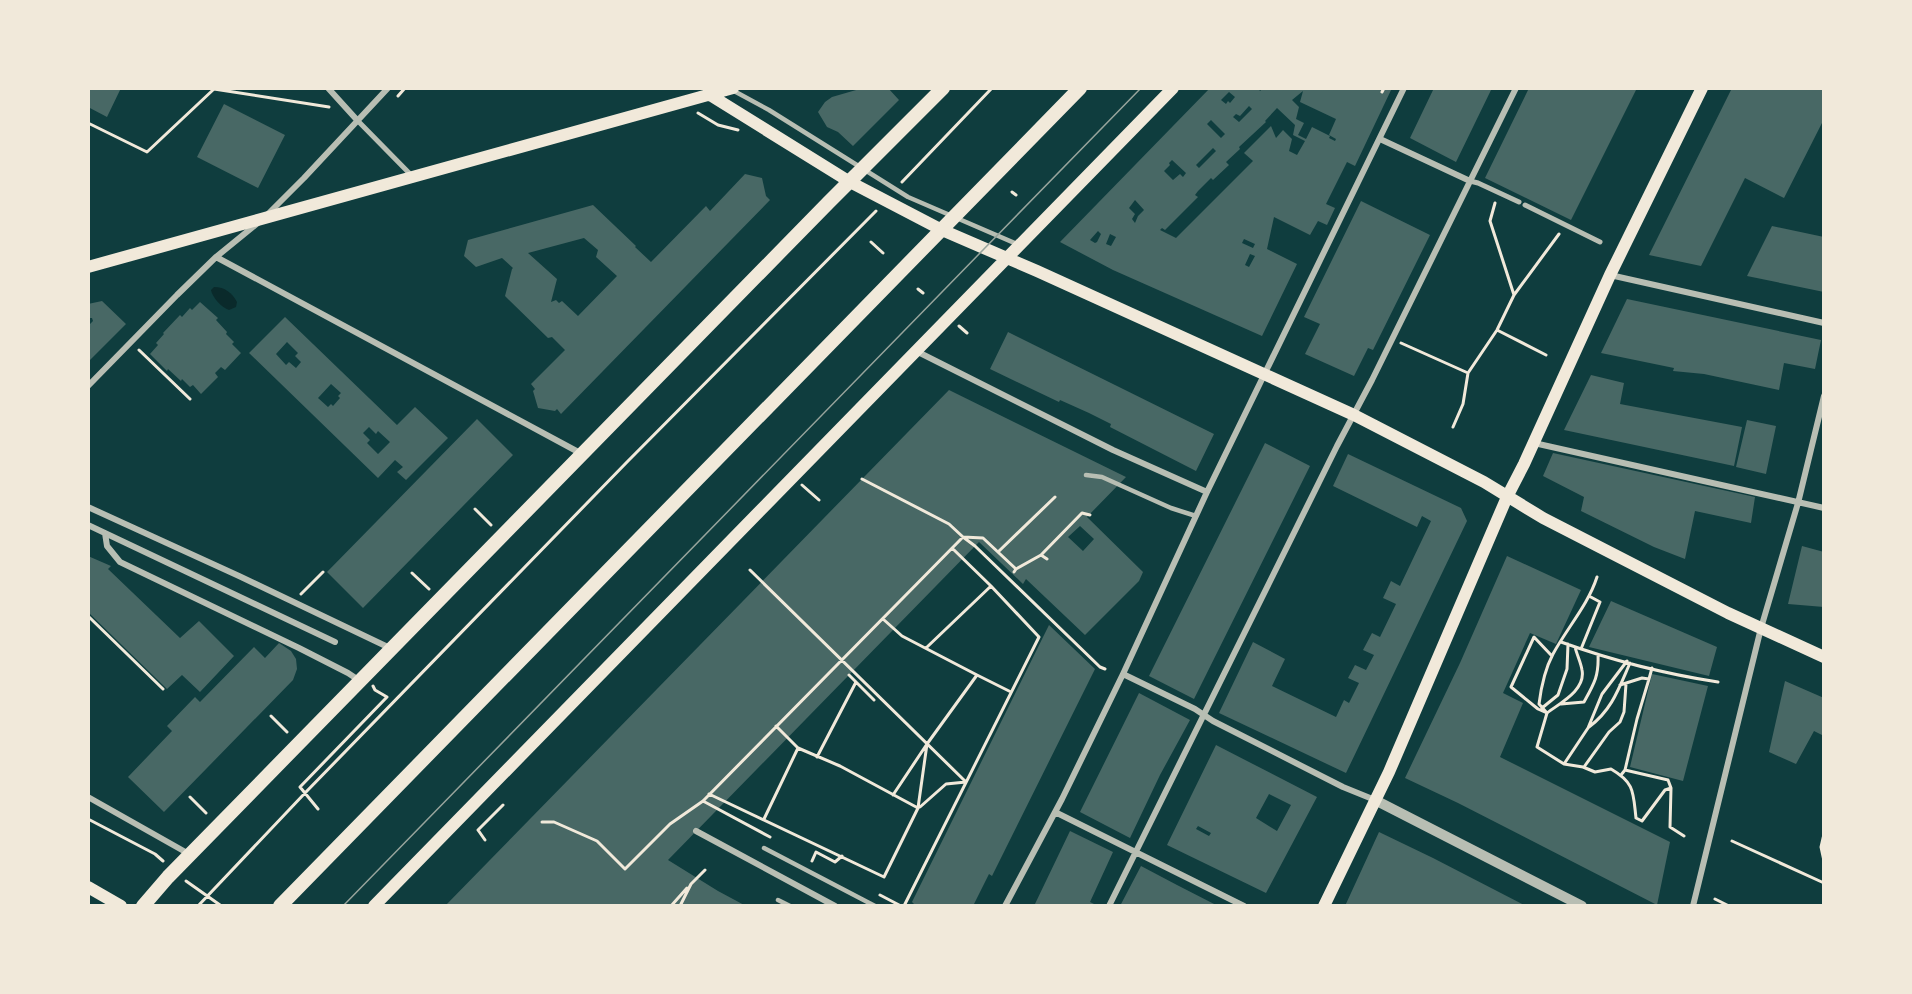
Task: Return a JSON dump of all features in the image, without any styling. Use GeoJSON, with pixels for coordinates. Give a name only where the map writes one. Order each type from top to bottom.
{"type":"FeatureCollection","features":[{"type":"Feature","properties":{"kind":"main road"},"geometry":{"type":"LineString","coordinates":[[143,906],[190,855],[366,682],[392,649],[943,88]]}},
{"type":"Feature","properties":{"kind":"main road"},"geometry":{"type":"LineString","coordinates":[[280,906],[1080,88]]}},
{"type":"Feature","properties":{"kind":"main road"},"geometry":{"type":"LineString","coordinates":[[374,906],[1173,88]]}},
{"type":"Feature","properties":{"kind":"main road"},"geometry":{"type":"LineString","coordinates":[[1324,906],[1389,772],[1508,497],[1610,275],[1702,88]]}},
{"type":"Feature","properties":{"kind":"main road"},"geometry":{"type":"LineString","coordinates":[[94,266],[705,92],[731,89]]}},
{"type":"Feature","properties":{"kind":"main road"},"geometry":{"type":"LineString","coordinates":[[705,92],[850,182],[942,230],[1354,415],[1466,472],[1537,515],[1761,628],[1824,657]]}},
{"type":"Feature","properties":{"kind":"main road"},"geometry":{"type":"LineString","coordinates":[[88,887],[121,906]]}},
{"type":"Feature","properties":{"kind":"street"},"geometry":{"type":"LineString","coordinates":[[328,88],[413,177]]}},
{"type":"Feature","properties":{"kind":"street"},"geometry":{"type":"LineString","coordinates":[[88,386],[216,257],[263,219],[388,88]]}},
{"type":"Feature","properties":{"kind":"street"},"geometry":{"type":"LineString","coordinates":[[1005,906],[1055,812],[1123,674],[1207,492],[1404,88]]}},
{"type":"Feature","properties":{"kind":"street"},"geometry":{"type":"LineString","coordinates":[[1109,906],[1516,88]]}},
{"type":"Feature","properties":{"kind":"street"},"geometry":{"type":"LineString","coordinates":[[1380,139],[1600,242]]}},
{"type":"Feature","properties":{"kind":"street"},"geometry":{"type":"LineString","coordinates":[[216,257],[582,454]]}},
{"type":"Feature","properties":{"kind":"street"},"geometry":{"type":"LineString","coordinates":[[1610,275],[1824,323]]}},
{"type":"Feature","properties":{"kind":"street"},"geometry":{"type":"LineString","coordinates":[[915,351],[1113,450],[1207,492]]}},
{"type":"Feature","properties":{"kind":"street"},"geometry":{"type":"LineString","coordinates":[[1693,906],[1761,628],[1798,502],[1824,396]]}},
{"type":"Feature","properties":{"kind":"street"},"geometry":{"type":"LineString","coordinates":[[1534,443],[1824,508]]}},
{"type":"Feature","properties":{"kind":"street"},"geometry":{"type":"LineString","coordinates":[[88,507],[392,649]]}},
{"type":"Feature","properties":{"kind":"street"},"geometry":{"type":"LineString","coordinates":[[88,525],[335,642]]}},
{"type":"Feature","properties":{"kind":"street"},"geometry":{"type":"LineString","coordinates":[[105,533],[107,546],[120,562],[366,682]]}},
{"type":"Feature","properties":{"kind":"street"},"geometry":{"type":"LineString","coordinates":[[1123,674],[1343,788],[1375,800],[1582,906]]}},
{"type":"Feature","properties":{"kind":"street"},"geometry":{"type":"LineString","coordinates":[[88,797],[190,855]]}},
{"type":"Feature","properties":{"kind":"street"},"geometry":{"type":"LineString","coordinates":[[1055,812],[1244,906]]}},
{"type":"Feature","properties":{"kind":"street"},"geometry":{"type":"LineString","coordinates":[[696,831],[835,906]]}},
{"type":"Feature","properties":{"kind":"lane"},"geometry":{"type":"LineString","coordinates":[[731,89],[908,197],[1020,246]]}},
{"type":"Feature","properties":{"kind":"lane"},"geometry":{"type":"LineString","coordinates":[[1086,475],[1102,477],[1171,508],[1196,516]]}},
{"type":"Feature","properties":{"kind":"lane"},"geometry":{"type":"LineString","coordinates":[[764,848],[875,906]]}},
{"type":"Feature","properties":{"kind":"lane"},"geometry":{"type":"LineString","coordinates":[[778,900],[790,906]]}},
{"type":"Feature","properties":{"kind":"path"},"geometry":{"type":"LineString","coordinates":[[899,186],[992,88]]}},
{"type":"Feature","properties":{"kind":"path"},"geometry":{"type":"LineString","coordinates":[[88,123],[147,152],[214,89],[329,107]]}},
{"type":"Feature","properties":{"kind":"path"},"geometry":{"type":"LineString","coordinates":[[1497,192],[1490,221],[1514,295]]}},
{"type":"Feature","properties":{"kind":"path"},"geometry":{"type":"LineString","coordinates":[[198,906],[305,793],[872,214]]}},
{"type":"Feature","properties":{"kind":"path"},"geometry":{"type":"LineString","coordinates":[[1453,427],[1463,404],[1468,373],[1497,330],[1514,295],[1565,226]]}},
{"type":"Feature","properties":{"kind":"path"},"geometry":{"type":"LineString","coordinates":[[871,242],[883,253]]}},
{"type":"Feature","properties":{"kind":"path"},"geometry":{"type":"LineString","coordinates":[[918,289],[923,293]]}},
{"type":"Feature","properties":{"kind":"path"},"geometry":{"type":"LineString","coordinates":[[956,324],[967,333]]}},
{"type":"Feature","properties":{"kind":"path"},"geometry":{"type":"LineString","coordinates":[[1497,330],[1546,355]]}},
{"type":"Feature","properties":{"kind":"path"},"geometry":{"type":"LineString","coordinates":[[1401,343],[1468,373]]}},
{"type":"Feature","properties":{"kind":"path"},"geometry":{"type":"LineString","coordinates":[[138,349],[190,399]]}},
{"type":"Feature","properties":{"kind":"path"},"geometry":{"type":"LineString","coordinates":[[862,479],[949,524],[975,546],[1100,667],[1105,669]]}},
{"type":"Feature","properties":{"kind":"path"},"geometry":{"type":"LineString","coordinates":[[801,484],[819,500]]}},
{"type":"Feature","properties":{"kind":"path"},"geometry":{"type":"LineString","coordinates":[[998,552],[1055,497]]}},
{"type":"Feature","properties":{"kind":"path"},"geometry":{"type":"LineString","coordinates":[[475,509],[491,525]]}},
{"type":"Feature","properties":{"kind":"path"},"geometry":{"type":"LineString","coordinates":[[542,822],[554,822],[597,841],[625,869],[670,824],[703,801],[963,537],[983,538],[1015,570],[1041,555],[1082,513],[1090,515]]}},
{"type":"Feature","properties":{"kind":"path"},"geometry":{"type":"LineString","coordinates":[[904,906],[1039,637],[952,548]]}},
{"type":"Feature","properties":{"kind":"path"},"geometry":{"type":"LineString","coordinates":[[1041,555],[1047,559]]}},
{"type":"Feature","properties":{"kind":"path"},"geometry":{"type":"LineString","coordinates":[[750,570],[966,782]]}},
{"type":"Feature","properties":{"kind":"path"},"geometry":{"type":"LineString","coordinates":[[293,601],[322,572]]}},
{"type":"Feature","properties":{"kind":"path"},"geometry":{"type":"LineString","coordinates":[[412,573],[429,589]]}},
{"type":"Feature","properties":{"kind":"path"},"geometry":{"type":"LineString","coordinates":[[1547,713],[1539,704],[1552,656],[1592,592],[1597,577]]}},
{"type":"Feature","properties":{"kind":"path"},"geometry":{"type":"LineString","coordinates":[[926,648],[991,586]]}},
{"type":"Feature","properties":{"kind":"path"},"geometry":{"type":"LineString","coordinates":[[1581,649],[1600,602],[1589,596]]}},
{"type":"Feature","properties":{"kind":"path"},"geometry":{"type":"LineString","coordinates":[[88,616],[163,689]]}},
{"type":"Feature","properties":{"kind":"path"},"geometry":{"type":"LineString","coordinates":[[883,619],[902,636],[1011,692]]}},
{"type":"Feature","properties":{"kind":"path"},"geometry":{"type":"LineString","coordinates":[[1547,713],[1538,709],[1511,687],[1534,637],[1552,656]]}},
{"type":"Feature","properties":{"kind":"path"},"geometry":{"type":"LineString","coordinates":[[1561,642],[1628,662],[1691,678],[1718,682]]}},
{"type":"Feature","properties":{"kind":"path"},"geometry":{"type":"LineString","coordinates":[[1542,708],[1558,695],[1568,669],[1568,644]]}},
{"type":"Feature","properties":{"kind":"path"},"geometry":{"type":"LineString","coordinates":[[1575,647],[1583,673],[1578,688],[1547,713],[1537,747],[1564,764],[1583,767],[1595,772],[1611,769],[1621,775],[1632,788],[1636,818],[1642,820],[1665,790],[1671,788]]}},
{"type":"Feature","properties":{"kind":"path"},"geometry":{"type":"LineString","coordinates":[[1559,704],[1584,702],[1599,670],[1598,654]]}},
{"type":"Feature","properties":{"kind":"path"},"geometry":{"type":"LineString","coordinates":[[1588,728],[1602,717],[1613,702],[1628,662]]}},
{"type":"Feature","properties":{"kind":"path"},"geometry":{"type":"LineString","coordinates":[[1564,764],[1588,728],[1602,694],[1628,662]]}},
{"type":"Feature","properties":{"kind":"path"},"geometry":{"type":"LineString","coordinates":[[1621,775],[1625,770],[1652,668]]}},
{"type":"Feature","properties":{"kind":"path"},"geometry":{"type":"LineString","coordinates":[[849,675],[874,700]]}},
{"type":"Feature","properties":{"kind":"path"},"geometry":{"type":"LineString","coordinates":[[893,795],[977,675]]}},
{"type":"Feature","properties":{"kind":"path"},"geometry":{"type":"LineString","coordinates":[[1620,685],[1642,678],[1649,679]]}},
{"type":"Feature","properties":{"kind":"path"},"geometry":{"type":"LineString","coordinates":[[318,809],[300,787],[387,697],[366,682]]}},
{"type":"Feature","properties":{"kind":"path"},"geometry":{"type":"LineString","coordinates":[[817,757],[856,682]]}},
{"type":"Feature","properties":{"kind":"path"},"geometry":{"type":"LineString","coordinates":[[1583,767],[1609,732],[1620,722],[1624,712],[1626,684]]}},
{"type":"Feature","properties":{"kind":"path"},"geometry":{"type":"LineString","coordinates":[[271,716],[287,732]]}},
{"type":"Feature","properties":{"kind":"path"},"geometry":{"type":"LineString","coordinates":[[776,726],[798,748],[840,766],[918,808]]}},
{"type":"Feature","properties":{"kind":"path"},"geometry":{"type":"LineString","coordinates":[[709,794],[884,877],[918,808],[927,744]]}},
{"type":"Feature","properties":{"kind":"path"},"geometry":{"type":"LineString","coordinates":[[764,819],[798,748]]}},
{"type":"Feature","properties":{"kind":"path"},"geometry":{"type":"LineString","coordinates":[[1625,770],[1668,780],[1671,788],[1670,827],[1684,836]]}},
{"type":"Feature","properties":{"kind":"path"},"geometry":{"type":"LineString","coordinates":[[918,808],[946,784],[966,782]]}},
{"type":"Feature","properties":{"kind":"path"},"geometry":{"type":"LineString","coordinates":[[190,797],[206,813]]}},
{"type":"Feature","properties":{"kind":"path"},"geometry":{"type":"LineString","coordinates":[[485,840],[478,830],[503,805]]}},
{"type":"Feature","properties":{"kind":"path"},"geometry":{"type":"LineString","coordinates":[[88,819],[154,854],[167,864]]}},
{"type":"Feature","properties":{"kind":"path"},"geometry":{"type":"LineString","coordinates":[[1824,834],[1821,847],[1824,861]]}},
{"type":"Feature","properties":{"kind":"path"},"geometry":{"type":"LineString","coordinates":[[1732,841],[1824,883]]}},
{"type":"Feature","properties":{"kind":"path"},"geometry":{"type":"LineString","coordinates":[[812,861],[816,852],[835,862],[842,856]]}},
{"type":"Feature","properties":{"kind":"path"},"geometry":{"type":"LineString","coordinates":[[671,906],[705,870]]}},
{"type":"Feature","properties":{"kind":"path"},"geometry":{"type":"LineString","coordinates":[[180,877],[220,905]]}},
{"type":"Feature","properties":{"kind":"path"},"geometry":{"type":"LineString","coordinates":[[680,906],[691,884]]}},
{"type":"Feature","properties":{"kind":"path"},"geometry":{"type":"LineString","coordinates":[[1715,899],[1729,906]]}},
{"type":"Feature","properties":{"kind":"water"},"geometry":{"type":"Polygon","coordinates":[[[214,287],[225,289],[230,293],[237,302],[236,307],[229,310],[220,305],[211,290],[214,287]]]}},
{"type":"Feature","properties":{"kind":"building"},"geometry":{"type":"Polygon","coordinates":[[[88,88],[121,88],[107,117],[88,107],[88,88]]]}},
{"type":"Feature","properties":{"kind":"building"},"geometry":{"type":"Polygon","coordinates":[[[863,88],[888,88],[899,100],[853,146],[838,132],[827,127],[818,112],[832,97],[863,88]]]}},
{"type":"Feature","properties":{"kind":"building"},"geometry":{"type":"Polygon","coordinates":[[[1210,88],[1258,88],[1260,91],[1263,88],[1392,88],[1355,166],[1347,162],[1326,204],[1335,208],[1327,225],[1318,221],[1310,235],[1274,217],[1267,249],[1297,264],[1262,336],[1113,270],[1060,242],[1210,88]],[[1303,91],[1292,100],[1299,107],[1296,119],[1304,123],[1298,135],[1306,139],[1312,127],[1335,141],[1336,139],[1329,135],[1336,119],[1300,102],[1303,91]],[[1229,92],[1221,100],[1226,104],[1235,97],[1229,92]],[[1249,106],[1240,116],[1236,114],[1233,117],[1239,122],[1252,109],[1249,106]],[[1277,108],[1226,162],[1229,165],[1198,191],[1195,195],[1198,197],[1165,230],[1162,228],[1160,230],[1176,238],[1253,161],[1244,153],[1271,126],[1276,138],[1283,130],[1292,139],[1289,151],[1297,155],[1305,141],[1293,135],[1295,125],[1277,108]],[[1211,120],[1207,124],[1221,138],[1225,134],[1211,120]],[[1213,148],[1196,165],[1199,168],[1216,151],[1213,148]],[[1172,160],[1164,171],[1173,180],[1180,174],[1183,177],[1186,173],[1172,160]],[[1135,200],[1129,208],[1135,214],[1132,219],[1135,223],[1144,210],[1135,200]],[[1098,231],[1090,240],[1097,242],[1101,234],[1098,231]],[[1110,234],[1106,244],[1111,246],[1116,237],[1110,234]],[[1244,239],[1242,243],[1253,248],[1255,244],[1244,239]],[[1250,254],[1245,265],[1249,267],[1255,256],[1250,254]]]}},
{"type":"Feature","properties":{"kind":"building"},"geometry":{"type":"Polygon","coordinates":[[[1434,88],[1492,88],[1456,162],[1410,138],[1434,88]]]}},
{"type":"Feature","properties":{"kind":"building"},"geometry":{"type":"Polygon","coordinates":[[[1529,88],[1637,88],[1571,220],[1485,178],[1529,88]]]}},
{"type":"Feature","properties":{"kind":"building"},"geometry":{"type":"Polygon","coordinates":[[[1732,88],[1824,88],[1824,119],[1784,198],[1745,178],[1701,266],[1649,255],[1732,88]]]}},
{"type":"Feature","properties":{"kind":"building"},"geometry":{"type":"Polygon","coordinates":[[[224,104],[285,135],[258,188],[197,157],[224,104]]]}},
{"type":"Feature","properties":{"kind":"building"},"geometry":{"type":"Polygon","coordinates":[[[745,174],[762,178],[766,196],[770,200],[561,414],[557,409],[555,411],[538,408],[533,391],[535,389],[531,384],[565,350],[552,337],[548,338],[505,296],[513,268],[502,258],[476,267],[464,256],[468,240],[593,205],[651,262],[706,206],[710,211],[745,174]],[[584,238],[528,253],[557,279],[551,302],[562,301],[578,316],[617,276],[596,257],[598,250],[584,238]]]}},
{"type":"Feature","properties":{"kind":"building"},"geometry":{"type":"Polygon","coordinates":[[[1361,201],[1430,235],[1373,350],[1368,348],[1354,376],[1305,354],[1320,324],[1304,317],[1361,201]]]}},
{"type":"Feature","properties":{"kind":"building"},"geometry":{"type":"Polygon","coordinates":[[[1772,226],[1824,237],[1824,292],[1747,276],[1772,226]]]}},
{"type":"Feature","properties":{"kind":"building"},"geometry":{"type":"Polygon","coordinates":[[[1627,299],[1821,340],[1815,369],[1784,363],[1779,390],[1704,374],[1673,371],[1674,368],[1601,353],[1627,299]]]}},
{"type":"Feature","properties":{"kind":"building"},"geometry":{"type":"Polygon","coordinates":[[[102,301],[126,324],[88,362],[88,326],[93,321],[92,318],[88,318],[88,304],[102,301]]]}},
{"type":"Feature","properties":{"kind":"building"},"geometry":{"type":"Polygon","coordinates":[[[200,302],[218,318],[216,320],[241,353],[225,370],[221,367],[215,373],[218,377],[201,394],[193,385],[190,387],[168,369],[167,371],[150,354],[158,345],[156,343],[163,333],[180,315],[182,317],[200,302]]]}},
{"type":"Feature","properties":{"kind":"building"},"geometry":{"type":"Polygon","coordinates":[[[285,317],[397,425],[415,407],[448,438],[406,480],[397,472],[403,467],[395,460],[378,478],[249,353],[285,317]],[[287,342],[276,354],[286,365],[289,362],[296,368],[301,362],[295,356],[298,353],[287,342]],[[331,384],[318,398],[328,407],[331,404],[333,406],[341,393],[331,384]],[[369,427],[363,433],[370,440],[367,443],[378,454],[390,442],[378,431],[376,434],[369,427]]]}},
{"type":"Feature","properties":{"kind":"building"},"geometry":{"type":"Polygon","coordinates":[[[1008,332],[1214,434],[1196,471],[1110,427],[1111,424],[1089,413],[1060,400],[1059,402],[990,369],[1008,332]]]}},
{"type":"Feature","properties":{"kind":"building"},"geometry":{"type":"Polygon","coordinates":[[[1591,375],[1624,383],[1620,404],[1742,427],[1734,466],[1564,430],[1591,375]]]}},
{"type":"Feature","properties":{"kind":"building"},"geometry":{"type":"Polygon","coordinates":[[[949,390],[1126,477],[1087,517],[1143,572],[1139,581],[1085,635],[1026,579],[1023,584],[979,542],[668,860],[746,906],[445,906],[949,390]],[[1080,526],[1068,537],[1083,551],[1094,539],[1080,526]]]}},
{"type":"Feature","properties":{"kind":"building"},"geometry":{"type":"Polygon","coordinates":[[[477,419],[513,455],[363,608],[327,572],[477,419]]]}},
{"type":"Feature","properties":{"kind":"building"},"geometry":{"type":"Polygon","coordinates":[[[1747,420],[1776,426],[1766,474],[1736,467],[1747,420]]]}},
{"type":"Feature","properties":{"kind":"building"},"geometry":{"type":"Polygon","coordinates":[[[1265,443],[1310,466],[1194,699],[1149,676],[1265,443]]]}},
{"type":"Feature","properties":{"kind":"building"},"geometry":{"type":"Polygon","coordinates":[[[1553,453],[1755,497],[1751,523],[1695,511],[1685,559],[1654,547],[1581,511],[1584,497],[1543,476],[1553,453]]]}},
{"type":"Feature","properties":{"kind":"building"},"geometry":{"type":"Polygon","coordinates":[[[1348,454],[1461,508],[1467,521],[1346,773],[1219,713],[1253,642],[1285,659],[1272,686],[1336,717],[1344,700],[1349,703],[1359,683],[1348,678],[1355,665],[1366,670],[1374,655],[1363,650],[1372,633],[1380,637],[1396,604],[1383,598],[1391,581],[1400,586],[1431,521],[1422,516],[1417,527],[1333,486],[1348,454]]]}},
{"type":"Feature","properties":{"kind":"building"},"geometry":{"type":"Polygon","coordinates":[[[1802,546],[1824,552],[1824,607],[1788,604],[1802,546]]]}},
{"type":"Feature","properties":{"kind":"building"},"geometry":{"type":"Polygon","coordinates":[[[88,556],[111,566],[108,569],[180,638],[199,621],[234,656],[200,692],[182,675],[167,689],[88,612],[88,556]]]}},
{"type":"Feature","properties":{"kind":"building"},"geometry":{"type":"Polygon","coordinates":[[[1507,556],[1581,590],[1556,644],[1530,633],[1503,693],[1523,703],[1500,757],[1670,842],[1657,905],[1405,778],[1460,663],[1507,556]]]}},
{"type":"Feature","properties":{"kind":"building"},"geometry":{"type":"Polygon","coordinates":[[[1611,601],[1717,647],[1709,676],[1589,647],[1611,601]]]}},
{"type":"Feature","properties":{"kind":"building"},"geometry":{"type":"Polygon","coordinates":[[[1049,625],[1095,669],[992,876],[989,874],[973,906],[916,906],[912,902],[1049,625]]]}},
{"type":"Feature","properties":{"kind":"building"},"geometry":{"type":"Polygon","coordinates":[[[279,643],[291,651],[296,659],[297,669],[293,680],[164,812],[128,777],[172,731],[167,726],[195,697],[200,702],[254,647],[265,658],[279,643]]]}},
{"type":"Feature","properties":{"kind":"building"},"geometry":{"type":"Polygon","coordinates":[[[1652,674],[1708,686],[1683,781],[1630,767],[1652,674]]]}},
{"type":"Feature","properties":{"kind":"building"},"geometry":{"type":"Polygon","coordinates":[[[1785,681],[1824,698],[1824,736],[1814,731],[1796,764],[1769,752],[1785,681]]]}},
{"type":"Feature","properties":{"kind":"building"},"geometry":{"type":"Polygon","coordinates":[[[1139,693],[1190,720],[1160,775],[1130,838],[1080,812],[1139,693]]]}},
{"type":"Feature","properties":{"kind":"building"},"geometry":{"type":"Polygon","coordinates":[[[1216,745],[1317,797],[1266,893],[1167,845],[1216,745]],[[1269,794],[1256,818],[1277,831],[1291,805],[1269,794]],[[1198,826],[1196,829],[1209,836],[1211,833],[1198,826]]]}},
{"type":"Feature","properties":{"kind":"building"},"geometry":{"type":"Polygon","coordinates":[[[1070,831],[1113,852],[1090,902],[1098,906],[1034,906],[1070,831]]]}},
{"type":"Feature","properties":{"kind":"building"},"geometry":{"type":"Polygon","coordinates":[[[1379,832],[1433,858],[1526,906],[1345,906],[1379,832]]]}},
{"type":"Feature","properties":{"kind":"building"},"geometry":{"type":"Polygon","coordinates":[[[1141,866],[1177,885],[1218,906],[1120,906],[1141,866]]]}},
{"type":"Feature","properties":{"kind":"tram line"},"geometry":{"type":"LineString","coordinates":[[343,906],[1141,88]]}}]}
